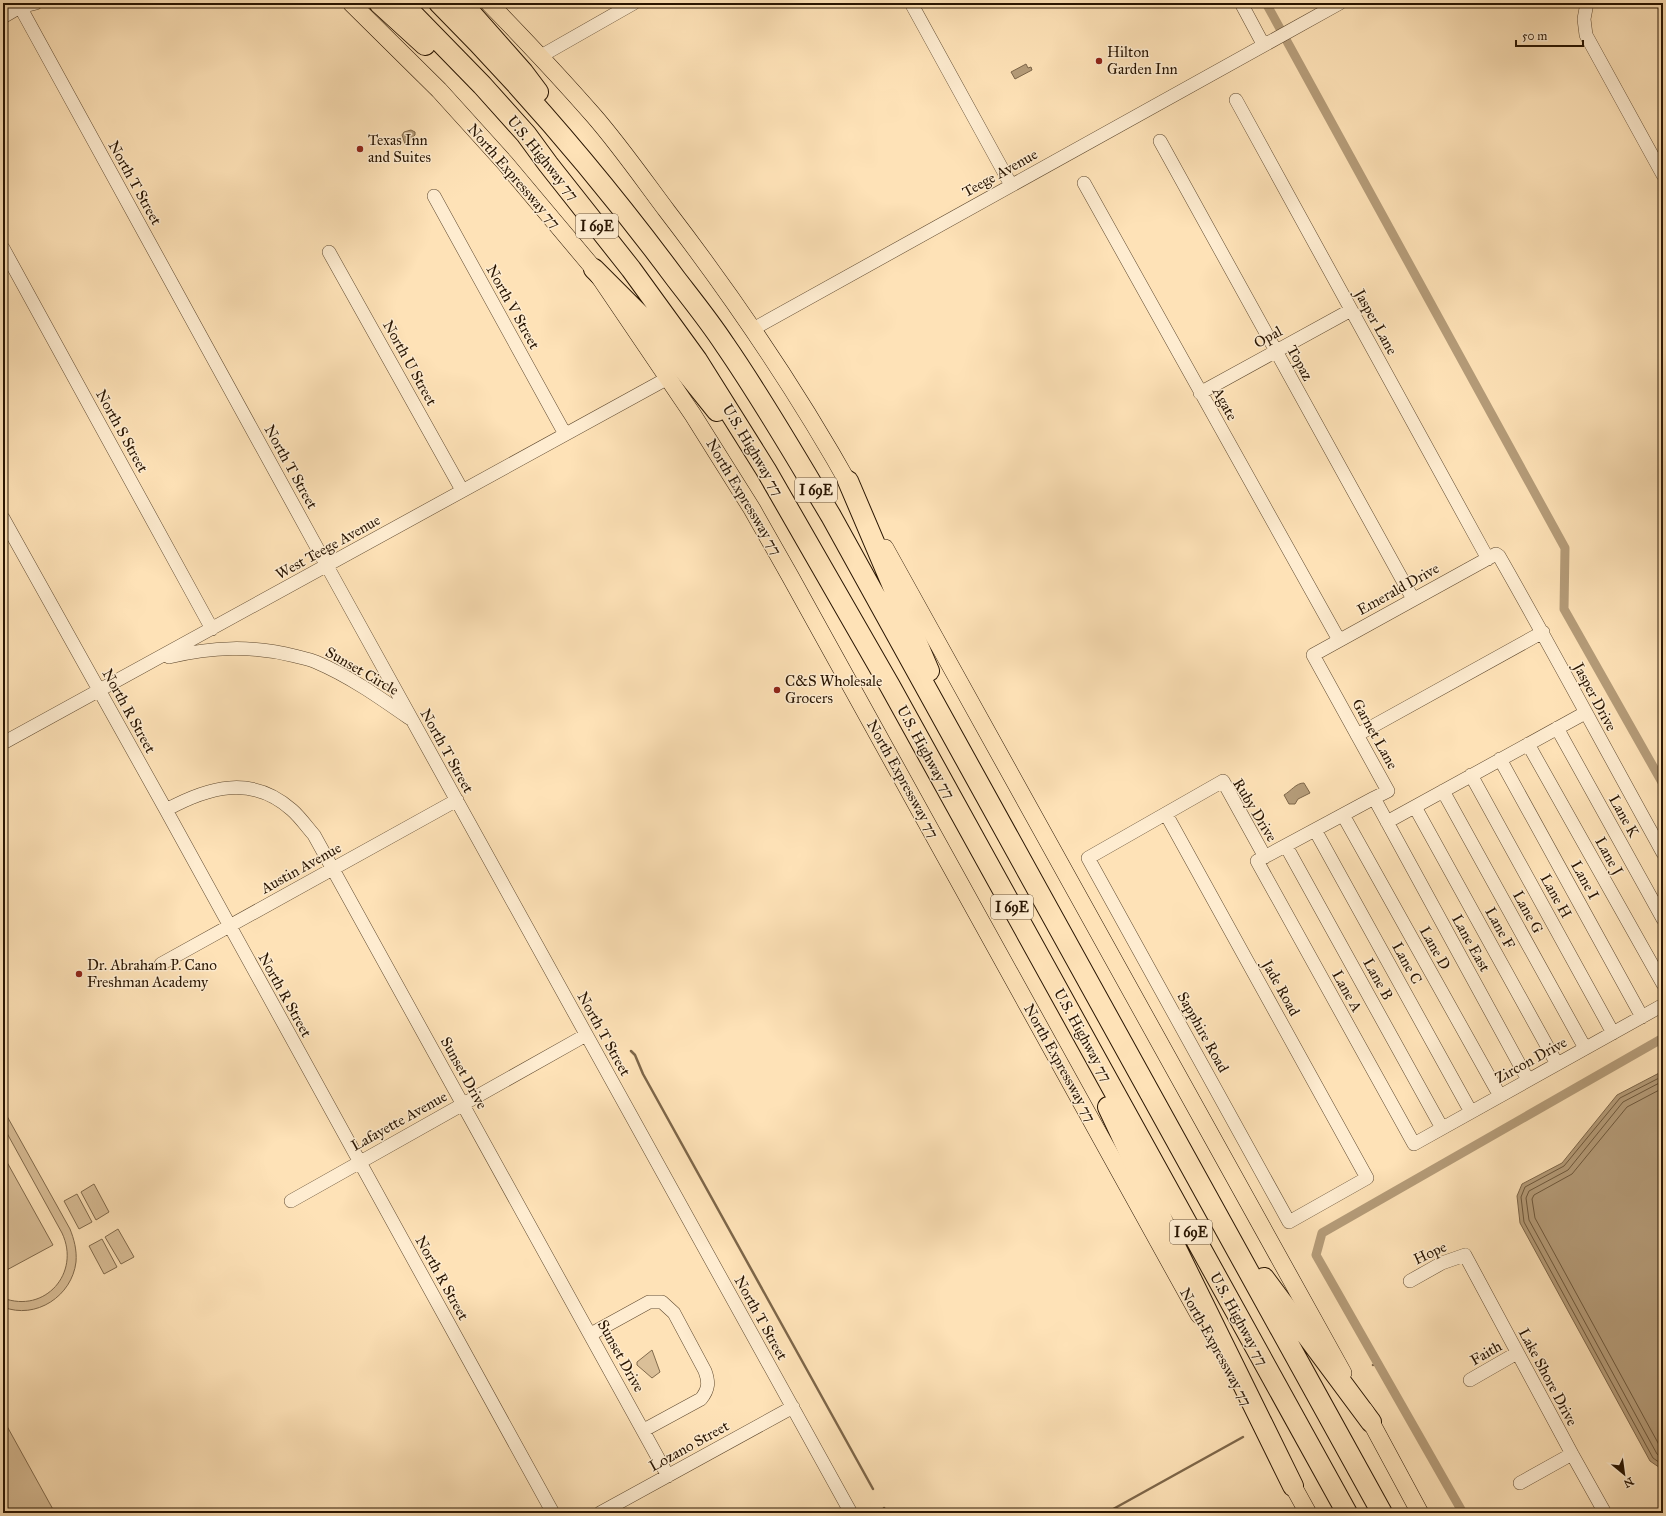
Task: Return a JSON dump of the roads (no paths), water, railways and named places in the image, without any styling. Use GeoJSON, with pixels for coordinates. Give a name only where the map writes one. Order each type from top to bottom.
{"type":"FeatureCollection","features":[{"type":"Feature","properties":{"kind":"highway"},"geometry":{"type":"LineString","coordinates":[[379,3],[475,93],[530,152],[548,164]]}},
{"type":"Feature","properties":{"kind":"highway","name":"U.S. Highway 77"},"geometry":{"type":"LineString","coordinates":[[402,3],[487,90],[526,134],[631,269],[697,360],[766,470],[890,686],[1347,1513]]}},
{"type":"Feature","properties":{"kind":"highway","name":"U.S. Highway 77"},"geometry":{"type":"LineString","coordinates":[[439,3],[523,92],[581,157],[647,240],[725,344],[781,431],[831,516],[1382,1513]]}},
{"type":"Feature","properties":{"kind":"highway"},"geometry":{"type":"LineString","coordinates":[[462,3],[523,72],[565,130],[581,157]]}},
{"type":"Feature","properties":{"kind":"highway"},"geometry":{"type":"LineString","coordinates":[[594,269],[640,315],[766,470]]}},
{"type":"Feature","properties":{"kind":"highway"},"geometry":{"type":"LineString","coordinates":[[848,481],[940,696],[1014,847]]}},
{"type":"Feature","properties":{"kind":"highway"},"geometry":{"type":"LineString","coordinates":[[1036,950],[1139,1173],[1293,1486]]}},
{"type":"Feature","properties":{"kind":"highway"},"geometry":{"type":"LineString","coordinates":[[1166,1122],[1262,1275],[1371,1422]]}},
{"type":"Feature","properties":{"kind":"main road","name":"North Expressway 77"},"geometry":{"type":"LineString","coordinates":[[351,3],[439,90],[505,163],[594,269],[668,378],[748,502],[1308,1513]]}},
{"type":"Feature","properties":{"kind":"main road"},"geometry":{"type":"LineString","coordinates":[[489,3],[541,56],[594,116],[626,156],[715,273],[782,371],[828,445],[1237,1184],[1371,1422],[1420,1513]]}},
{"type":"Feature","properties":{"kind":"street"},"geometry":{"type":"LineString","coordinates":[[3,17],[20,4],[36,3]]}},
{"type":"Feature","properties":{"kind":"street"},"geometry":{"type":"LineString","coordinates":[[541,56],[634,3]]}},
{"type":"Feature","properties":{"kind":"street"},"geometry":{"type":"LineString","coordinates":[[911,3],[1011,185]]}},
{"type":"Feature","properties":{"kind":"street"},"geometry":{"type":"LineString","coordinates":[[1241,3],[1267,42]]}},
{"type":"Feature","properties":{"kind":"street","name":"Teege Avenue"},"geometry":{"type":"LineString","coordinates":[[753,329],[1267,42],[1340,3]]}},
{"type":"Feature","properties":{"kind":"street"},"geometry":{"type":"LineString","coordinates":[[1587,3],[1584,19],[1586,35],[1663,175]]}},
{"type":"Feature","properties":{"kind":"street","name":"North T Street"},"geometry":{"type":"LineString","coordinates":[[20,4],[327,566],[851,1513]]}},
{"type":"Feature","properties":{"kind":"street","name":"Jasper Lane"},"geometry":{"type":"LineString","coordinates":[[1236,100],[1351,310],[1494,557]]}},
{"type":"Feature","properties":{"kind":"street","name":"Topaz"},"geometry":{"type":"LineString","coordinates":[[1160,141],[1413,600]]}},
{"type":"Feature","properties":{"kind":"street","name":"Agate"},"geometry":{"type":"LineString","coordinates":[[1084,183],[1339,640]]}},
{"type":"Feature","properties":{"kind":"street","name":"North V Street"},"geometry":{"type":"LineString","coordinates":[[434,196],[565,434]]}},
{"type":"Feature","properties":{"kind":"street","name":"North S Street"},"geometry":{"type":"LineString","coordinates":[[3,248],[212,629]]}},
{"type":"Feature","properties":{"kind":"street","name":"North U Street"},"geometry":{"type":"LineString","coordinates":[[329,252],[462,490]]}},
{"type":"Feature","properties":{"kind":"street","name":"Opal"},"geometry":{"type":"LineString","coordinates":[[1200,393],[1351,310]]}},
{"type":"Feature","properties":{"kind":"street","name":"West Teege Avenue"},"geometry":{"type":"LineString","coordinates":[[3,743],[668,378]]}},
{"type":"Feature","properties":{"kind":"street","name":"North R Street"},"geometry":{"type":"LineString","coordinates":[[3,518],[166,810],[552,1513]]}},
{"type":"Feature","properties":{"kind":"street","name":"Emerald Drive"},"geometry":{"type":"LineString","coordinates":[[1313,655],[1494,557]]}},
{"type":"Feature","properties":{"kind":"street","name":"Jasper Drive"},"geometry":{"type":"LineString","coordinates":[[1494,557],[1543,632],[1585,713],[1663,853]]}},
{"type":"Feature","properties":{"kind":"street"},"geometry":{"type":"LineString","coordinates":[[1357,735],[1543,632]]}},
{"type":"Feature","properties":{"kind":"street","name":"Sunset Circle"},"geometry":{"type":"LineString","coordinates":[[152,661],[198,651],[232,648],[282,653],[314,661],[346,677],[412,719]]}},
{"type":"Feature","properties":{"kind":"street","name":"Garnet Lane"},"geometry":{"type":"LineString","coordinates":[[1313,655],[1388,791],[1374,798]]}},
{"type":"Feature","properties":{"kind":"street"},"geometry":{"type":"LineString","coordinates":[[1374,798],[1387,822],[1585,713]]}},
{"type":"Feature","properties":{"kind":"street","name":"Lane K"},"geometry":{"type":"LineString","coordinates":[[1557,728],[1663,919]]}},
{"type":"Feature","properties":{"kind":"street","name":"Lane J"},"geometry":{"type":"LineString","coordinates":[[1528,744],[1663,984]]}},
{"type":"Feature","properties":{"kind":"street","name":"Lane I"},"geometry":{"type":"LineString","coordinates":[[1500,760],[1642,1017]]}},
{"type":"Feature","properties":{"kind":"street","name":"Lane H"},"geometry":{"type":"LineString","coordinates":[[1472,775],[1613,1033]]}},
{"type":"Feature","properties":{"kind":"street","name":"Ruby Drive"},"geometry":{"type":"LineString","coordinates":[[1088,858],[1223,781],[1265,857],[1374,798]]}},
{"type":"Feature","properties":{"kind":"street","name":"Sunset Drive"},"geometry":{"type":"LineString","coordinates":[[166,810],[196,795],[216,789],[237,787],[271,795],[297,814],[314,835],[591,1334],[668,1476]]}},
{"type":"Feature","properties":{"kind":"street","name":"Lane G"},"geometry":{"type":"LineString","coordinates":[[1443,791],[1585,1048]]}},
{"type":"Feature","properties":{"kind":"street","name":"Austin Avenue"},"geometry":{"type":"LineString","coordinates":[[161,964],[228,925],[457,800]]}},
{"type":"Feature","properties":{"kind":"street","name":"Lane F"},"geometry":{"type":"LineString","coordinates":[[1415,806],[1557,1064]]}},
{"type":"Feature","properties":{"kind":"street","name":"Jade Road"},"geometry":{"type":"LineString","coordinates":[[1166,814],[1368,1178],[1289,1222]]}},
{"type":"Feature","properties":{"kind":"street","name":"Lane D"},"geometry":{"type":"LineString","coordinates":[[1343,815],[1500,1096]]}},
{"type":"Feature","properties":{"kind":"street","name":"Lane East"},"geometry":{"type":"LineString","coordinates":[[1387,822],[1528,1080]]}},
{"type":"Feature","properties":{"kind":"street","name":"Lane C"},"geometry":{"type":"LineString","coordinates":[[1315,830],[1471,1112]]}},
{"type":"Feature","properties":{"kind":"street","name":"Lane B"},"geometry":{"type":"LineString","coordinates":[[1286,846],[1442,1128]]}},
{"type":"Feature","properties":{"kind":"street","name":"Lane A"},"geometry":{"type":"LineString","coordinates":[[1265,857],[1257,861],[1414,1144]]}},
{"type":"Feature","properties":{"kind":"street","name":"Sapphire Road"},"geometry":{"type":"LineString","coordinates":[[1088,858],[1289,1222]]}},
{"type":"Feature","properties":{"kind":"street","name":"Zircon Drive"},"geometry":{"type":"LineString","coordinates":[[1414,1144],[1663,1005]]}},
{"type":"Feature","properties":{"kind":"street","name":"Lafayette Avenue"},"geometry":{"type":"LineString","coordinates":[[291,1201],[586,1035]]}},
{"type":"Feature","properties":{"kind":"street","name":"Hope"},"geometry":{"type":"LineString","coordinates":[[1410,1281],[1442,1263],[1465,1255]]}},
{"type":"Feature","properties":{"kind":"street","name":"Lake Shore Drive"},"geometry":{"type":"LineString","coordinates":[[1465,1255],[1605,1513]]}},
{"type":"Feature","properties":{"kind":"street"},"geometry":{"type":"LineString","coordinates":[[591,1334],[649,1302],[662,1302],[674,1312],[705,1371],[708,1379],[708,1386],[706,1393],[701,1399],[644,1430]]}},
{"type":"Feature","properties":{"kind":"street","name":"Faith"},"geometry":{"type":"LineString","coordinates":[[1470,1380],[1517,1353]]}},
{"type":"Feature","properties":{"kind":"street","name":"Lozano Street"},"geometry":{"type":"LineString","coordinates":[[600,1513],[793,1407]]}},
{"type":"Feature","properties":{"kind":"street"},"geometry":{"type":"LineString","coordinates":[[1520,1483],[1572,1454]]}},
{"type":"Feature","properties":{"kind":"water"},"geometry":{"type":"Polygon","coordinates":[[[1026,64],[1028,68],[1031,67],[1032,70],[1015,79],[1011,72],[1026,64]]]}},
{"type":"Feature","properties":{"kind":"water"},"geometry":{"type":"Polygon","coordinates":[[[411,130],[415,132],[415,135],[405,144],[402,135],[404,132],[411,130]]]}},
{"type":"Feature","properties":{"kind":"water"},"geometry":{"type":"Polygon","coordinates":[[[1301,783],[1304,783],[1310,793],[1298,799],[1295,804],[1289,804],[1284,795],[1301,783]]]}},
{"type":"Feature","properties":{"kind":"water"},"geometry":{"type":"Polygon","coordinates":[[[1663,1071],[1663,1470],[1650,1461],[1520,1223],[1517,1196],[1522,1184],[1562,1163],[1617,1095],[1663,1071]]]}},
{"type":"Feature","properties":{"kind":"waterway"},"geometry":{"type":"LineString","coordinates":[[1266,3],[1565,548],[1564,609],[1663,784]]}},
{"type":"Feature","properties":{"kind":"waterway"},"geometry":{"type":"LineString","coordinates":[[1463,1513],[1316,1255],[1322,1233],[1663,1038]]}},
{"type":"Feature","properties":{"kind":"waterway"},"geometry":{"type":"LineString","coordinates":[[631,1051],[635,1055],[643,1074],[873,1489]]}},
{"type":"Feature","properties":{"kind":"waterway"},"geometry":{"type":"LineString","coordinates":[[1373,1365],[1377,1363]]}},
{"type":"Feature","properties":{"kind":"waterway"},"geometry":{"type":"LineString","coordinates":[[1106,1513],[1243,1437]]}},
{"type":"Feature","properties":{"kind":"waterway"},"geometry":{"type":"LineString","coordinates":[[884,1508],[887,1513]]}},
{"type":"Feature","properties":{"kind":"place","name":"Hilton Garden Inn"},"geometry":{"type":"Point","coordinates":[1099,61]}},
{"type":"Feature","properties":{"kind":"place","name":"Texas Inn and Suites"},"geometry":{"type":"Point","coordinates":[360,149]}},
{"type":"Feature","properties":{"kind":"place","name":"C&S Wholesale Grocers"},"geometry":{"type":"Point","coordinates":[777,690]}},
{"type":"Feature","properties":{"kind":"place","name":"Dr. Abraham P. Cano Freshman Academy"},"geometry":{"type":"Point","coordinates":[79,974]}}]}
